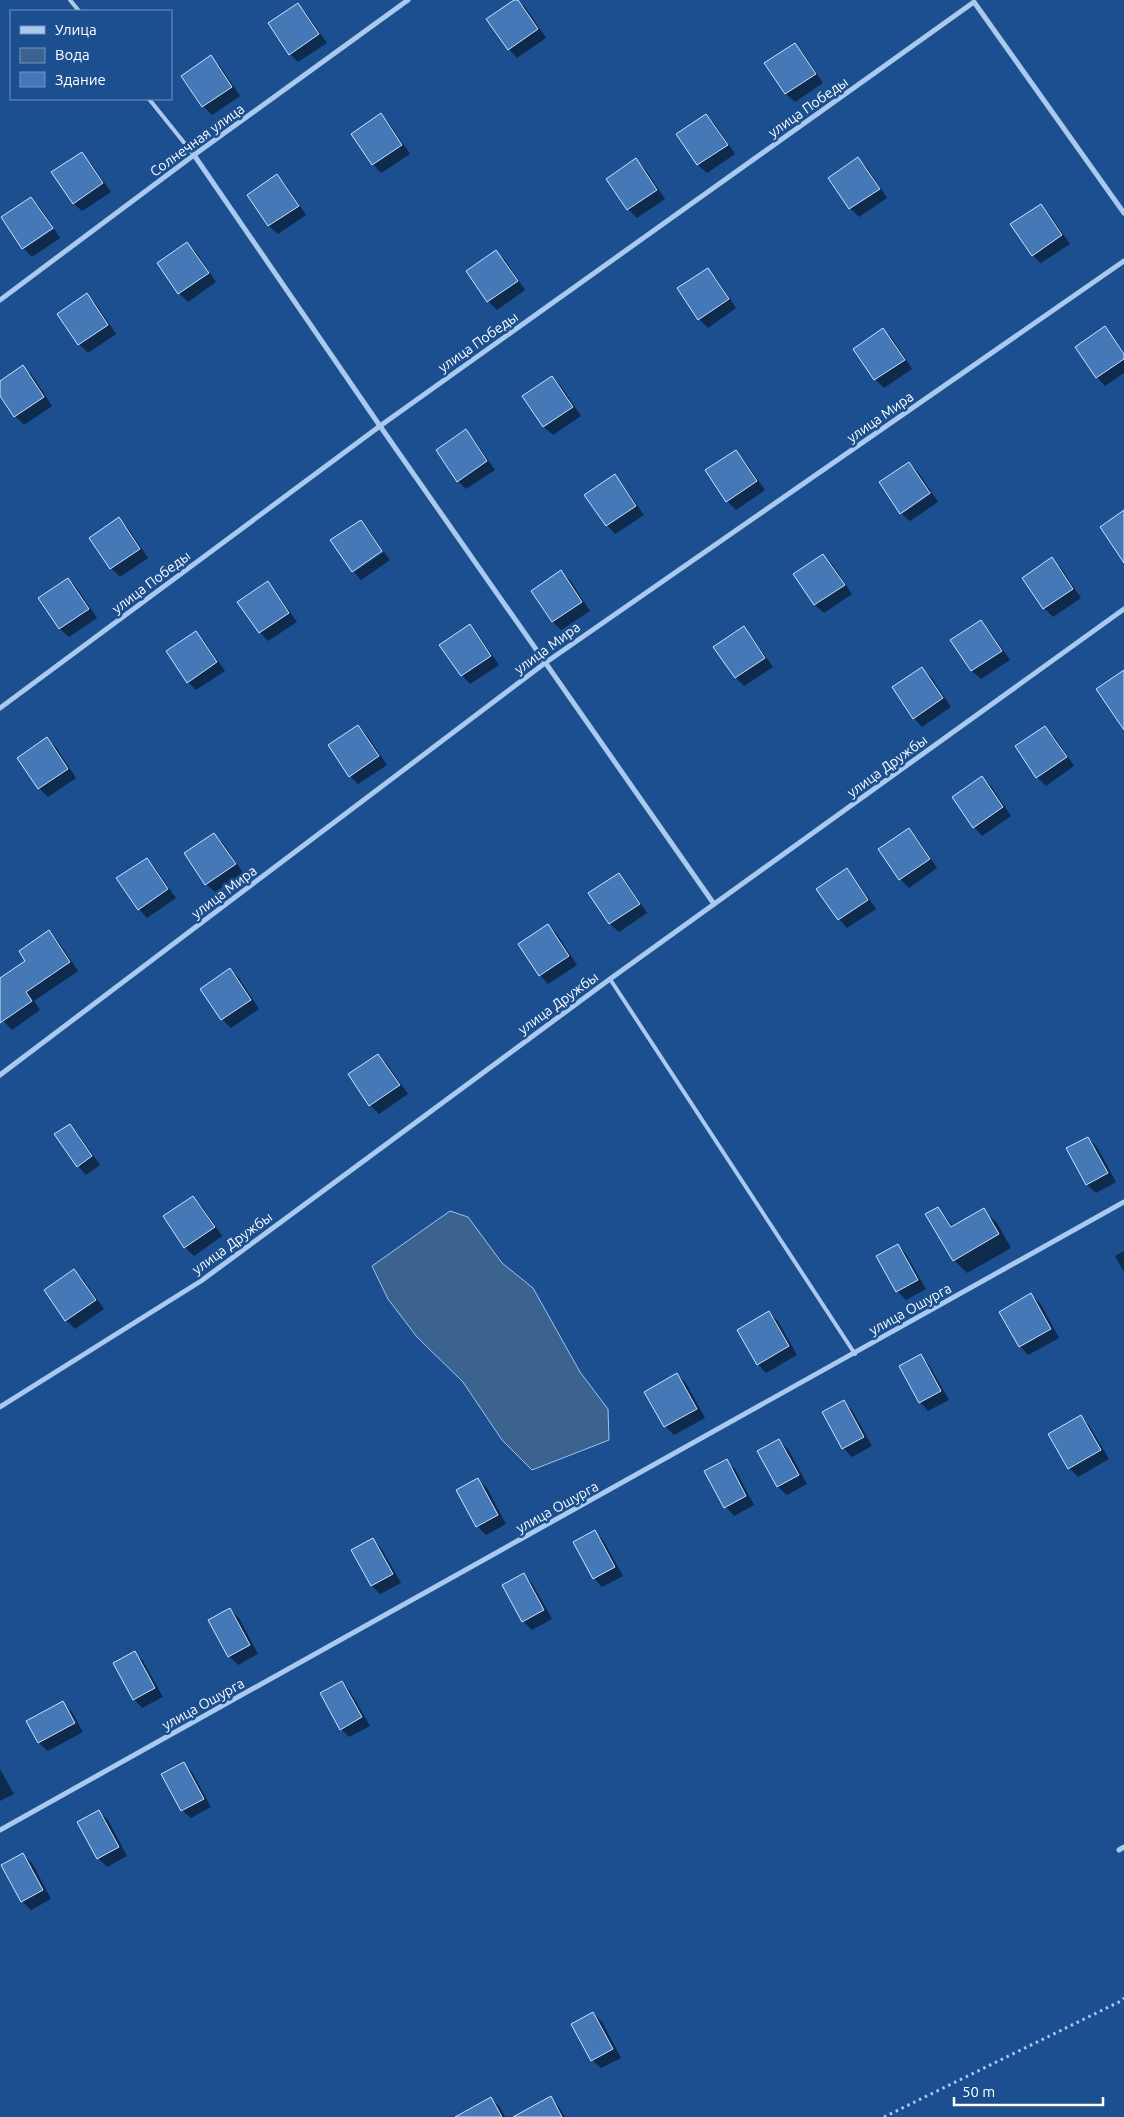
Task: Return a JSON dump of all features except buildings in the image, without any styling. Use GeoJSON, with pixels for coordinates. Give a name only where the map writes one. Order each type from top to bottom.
{"type":"FeatureCollection","features":[{"type":"Feature","properties":{"kind":"street","name":"Солнечная улица"},"geometry":{"type":"LineString","coordinates":[[0,300],[194,155],[408,0]]}},
{"type":"Feature","properties":{"kind":"street","name":"улица Победы"},"geometry":{"type":"LineString","coordinates":[[0,708],[380,426],[974,2],[1124,213]]}},
{"type":"Feature","properties":{"kind":"street"},"geometry":{"type":"LineString","coordinates":[[194,155],[380,426],[714,904]]}},
{"type":"Feature","properties":{"kind":"street","name":"улица Мира"},"geometry":{"type":"LineString","coordinates":[[0,1075],[545,662],[1124,261]]}},
{"type":"Feature","properties":{"kind":"street","name":"улица Дружбы"},"geometry":{"type":"LineString","coordinates":[[0,1407],[201,1281],[610,979],[1124,609]]}},
{"type":"Feature","properties":{"kind":"street","name":"улица Ошурга"},"geometry":{"type":"LineString","coordinates":[[0,1830],[1124,1202]]}},
{"type":"Feature","properties":{"kind":"lane"},"geometry":{"type":"LineString","coordinates":[[70,0],[78,10]]}},
{"type":"Feature","properties":{"kind":"lane"},"geometry":{"type":"LineString","coordinates":[[150,100],[194,155]]}},
{"type":"Feature","properties":{"kind":"lane"},"geometry":{"type":"LineString","coordinates":[[610,979],[855,1354]]}},
{"type":"Feature","properties":{"kind":"path"},"geometry":{"type":"LineString","coordinates":[[884,2117],[1124,1998]]}},
{"type":"Feature","properties":{"kind":"water"},"geometry":{"type":"Polygon","coordinates":[[[450,1211],[468,1217],[502,1263],[533,1288],[580,1372],[608,1409],[609,1440],[532,1470],[502,1440],[463,1382],[417,1337],[388,1299],[372,1266],[450,1211]]]}}]}
